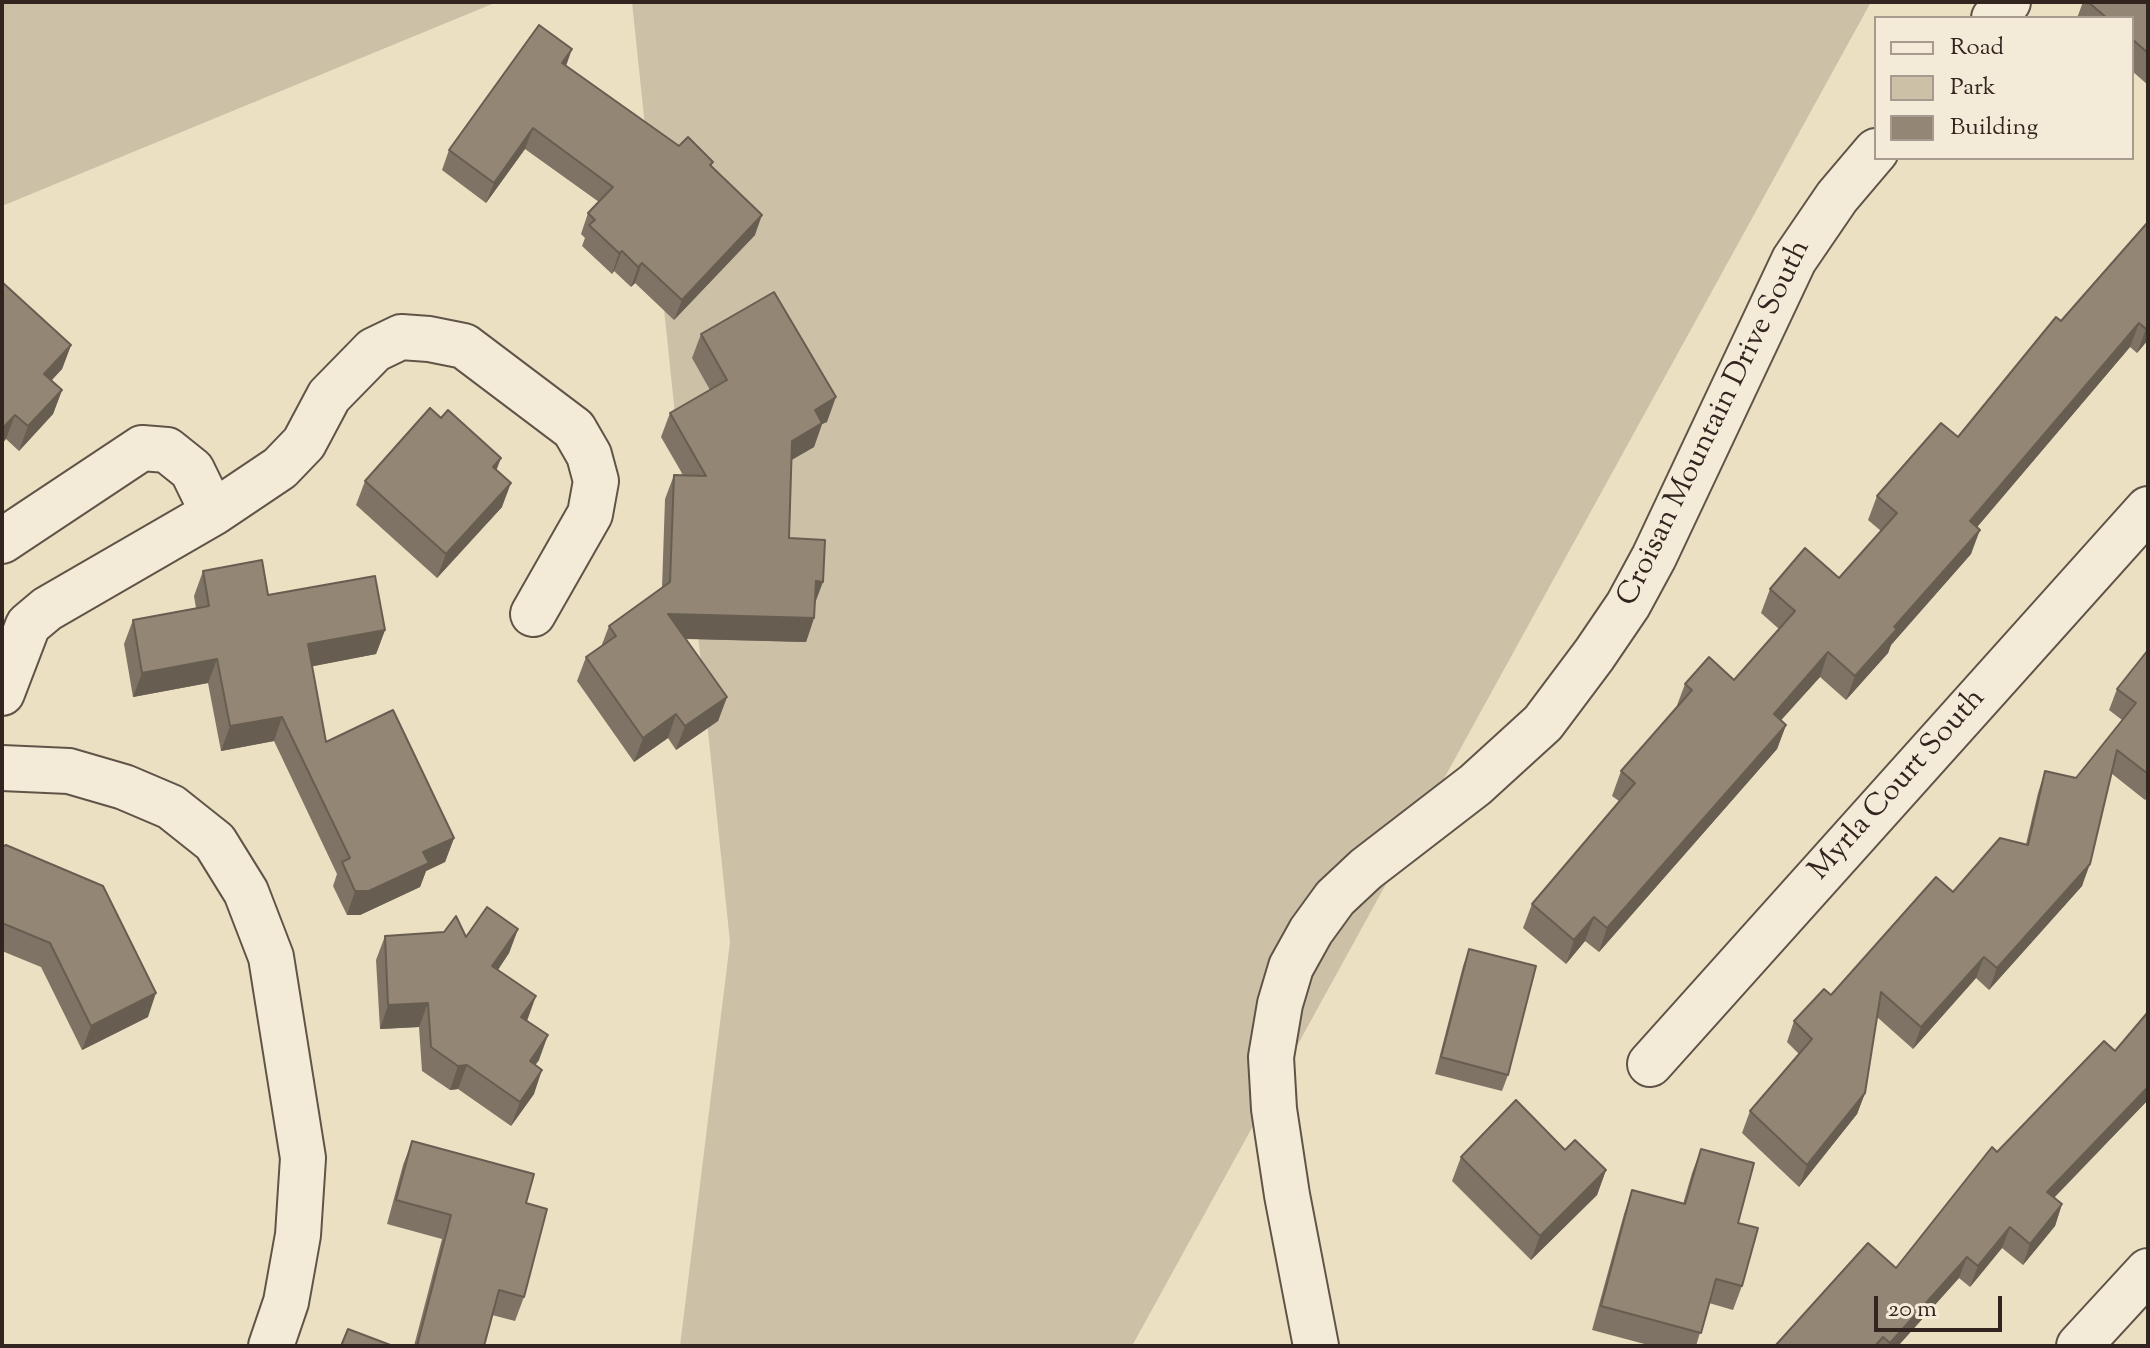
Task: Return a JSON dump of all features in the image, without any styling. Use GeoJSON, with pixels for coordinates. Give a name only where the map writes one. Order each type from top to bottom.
{"type":"FeatureCollection","features":[{"type":"Feature","properties":{"kind":"street","name":"Croisan Mountain Drive South"},"geometry":{"type":"LineString","coordinates":[[1316,1346],[1274,1109],[1271,1057],[1280,1004],[1291,967],[1311,931],[1335,898],[1366,869],[1475,785],[1543,723],[1594,655],[1628,605],[1654,557],[1794,260],[1837,197],[1874,153]]}},
{"type":"Feature","properties":{"kind":"street"},"geometry":{"type":"LineString","coordinates":[[2,693],[28,625],[47,609],[213,513],[280,468],[304,443],[329,396],[374,350],[401,337],[464,346],[574,429],[589,455],[596,481],[590,514],[533,614]]}},
{"type":"Feature","properties":{"kind":"street"},"geometry":{"type":"LineString","coordinates":[[2,541],[142,448],[167,450],[192,470],[213,513]]}},
{"type":"Feature","properties":{"kind":"street","name":"Myrla Court South"},"geometry":{"type":"LineString","coordinates":[[1650,1064],[2148,509]]}},
{"type":"Feature","properties":{"kind":"street"},"geometry":{"type":"LineString","coordinates":[[2,768],[69,771],[124,787],[171,807],[215,842],[246,892],[271,957],[303,1158],[298,1235],[286,1302],[271,1346]]}},
{"type":"Feature","properties":{"kind":"street"},"geometry":{"type":"LineString","coordinates":[[2079,1346],[2148,1271]]}},
{"type":"Feature","properties":{"kind":"green space"},"geometry":{"type":"Polygon","coordinates":[[[2,2],[497,2],[2,206],[2,2]]]}},
{"type":"Feature","properties":{"kind":"green space"},"geometry":{"type":"Polygon","coordinates":[[[632,2],[1871,2],[1132,1346],[680,1346],[730,942],[632,2]]]}},
{"type":"Feature","properties":{"kind":"building"},"geometry":{"type":"Polygon","coordinates":[[[2088,2],[2148,2],[2148,53],[2134,41],[2134,16],[2105,16],[2088,2]]]}},
{"type":"Feature","properties":{"kind":"building"},"geometry":{"type":"Polygon","coordinates":[[[539,25],[572,49],[562,63],[679,146],[688,137],[713,162],[710,165],[762,215],[682,300],[642,263],[638,267],[589,225],[595,220],[588,213],[613,187],[533,128],[494,183],[449,150],[539,25]]]}},
{"type":"Feature","properties":{"kind":"building"},"geometry":{"type":"Polygon","coordinates":[[[2148,222],[2146,329],[2139,323],[1970,521],[1980,530],[1855,676],[1828,652],[1774,714],[1786,725],[1607,928],[1594,917],[1574,940],[1532,904],[1635,783],[1621,771],[1692,690],[1685,684],[1709,657],[1734,680],[1795,611],[1770,589],[1805,548],[1839,578],[1897,513],[1877,496],[1941,423],[1958,437],[2056,317],[2061,321],[2148,222]]]}},
{"type":"Feature","properties":{"kind":"building"},"geometry":{"type":"Polygon","coordinates":[[[2,282],[71,345],[44,374],[62,390],[28,426],[15,415],[2,429],[2,282]]]}},
{"type":"Feature","properties":{"kind":"building"},"geometry":{"type":"Polygon","coordinates":[[[774,292],[836,397],[815,410],[822,423],[792,441],[789,538],[825,540],[823,582],[816,581],[814,618],[668,614],[727,697],[685,726],[676,714],[643,738],[586,657],[616,636],[609,626],[670,582],[674,475],[706,476],[670,413],[727,380],[701,334],[774,292]]]}},
{"type":"Feature","properties":{"kind":"building"},"geometry":{"type":"Polygon","coordinates":[[[430,408],[441,418],[448,410],[501,458],[493,467],[511,483],[446,554],[365,481],[430,408]]]}},
{"type":"Feature","properties":{"kind":"building"},"geometry":{"type":"Polygon","coordinates":[[[262,560],[268,595],[375,576],[385,630],[308,644],[326,742],[393,710],[454,838],[423,852],[429,863],[369,891],[355,891],[342,862],[350,858],[282,717],[230,726],[217,659],[142,673],[133,620],[209,606],[203,571],[262,560]]]}},
{"type":"Feature","properties":{"kind":"building"},"geometry":{"type":"Polygon","coordinates":[[[2148,650],[2148,774],[2117,750],[2090,864],[1997,968],[1984,957],[1921,1027],[1881,992],[1865,1093],[1807,1165],[1750,1111],[1812,1039],[1794,1021],[1824,989],[1831,995],[1936,877],[1953,892],[2000,838],[2028,845],[2045,771],[2076,778],[2136,703],[2117,689],[2148,650]]]}},
{"type":"Feature","properties":{"kind":"building"},"geometry":{"type":"Polygon","coordinates":[[[6,845],[103,886],[156,993],[91,1026],[50,943],[2,923],[2,847],[6,845]]]}},
{"type":"Feature","properties":{"kind":"building"},"geometry":{"type":"Polygon","coordinates":[[[487,907],[518,929],[492,966],[536,996],[521,1017],[548,1035],[530,1061],[542,1070],[520,1102],[467,1065],[458,1066],[431,1047],[428,1003],[388,1005],[385,936],[444,932],[456,916],[466,937],[487,907]]]}},
{"type":"Feature","properties":{"kind":"building"},"geometry":{"type":"Polygon","coordinates":[[[1469,949],[1536,966],[1508,1075],[1441,1057],[1469,949]]]}},
{"type":"Feature","properties":{"kind":"building"},"geometry":{"type":"Polygon","coordinates":[[[2148,1012],[2148,1087],[2047,1192],[2062,1204],[2030,1244],[2010,1227],[1978,1266],[1967,1257],[1890,1343],[1883,1337],[1875,1346],[1775,1346],[1868,1243],[1896,1268],[1992,1147],[1997,1152],[2104,1041],[2115,1051],[2148,1012]]]}},
{"type":"Feature","properties":{"kind":"building"},"geometry":{"type":"Polygon","coordinates":[[[1516,1100],[1565,1150],[1575,1140],[1606,1170],[1540,1236],[1461,1157],[1516,1100]]]}},
{"type":"Feature","properties":{"kind":"building"},"geometry":{"type":"Polygon","coordinates":[[[412,1141],[534,1174],[526,1203],[547,1209],[524,1297],[499,1290],[484,1346],[417,1346],[451,1215],[396,1200],[412,1141]]]}},
{"type":"Feature","properties":{"kind":"building"},"geometry":{"type":"Polygon","coordinates":[[[1701,1149],[1754,1163],[1738,1223],[1758,1228],[1742,1286],[1716,1279],[1701,1333],[1601,1306],[1632,1190],[1685,1204],[1701,1149]]]}},
{"type":"Feature","properties":{"kind":"building"},"geometry":{"type":"Polygon","coordinates":[[[348,1329],[393,1346],[341,1346],[348,1329]]]}}]}
